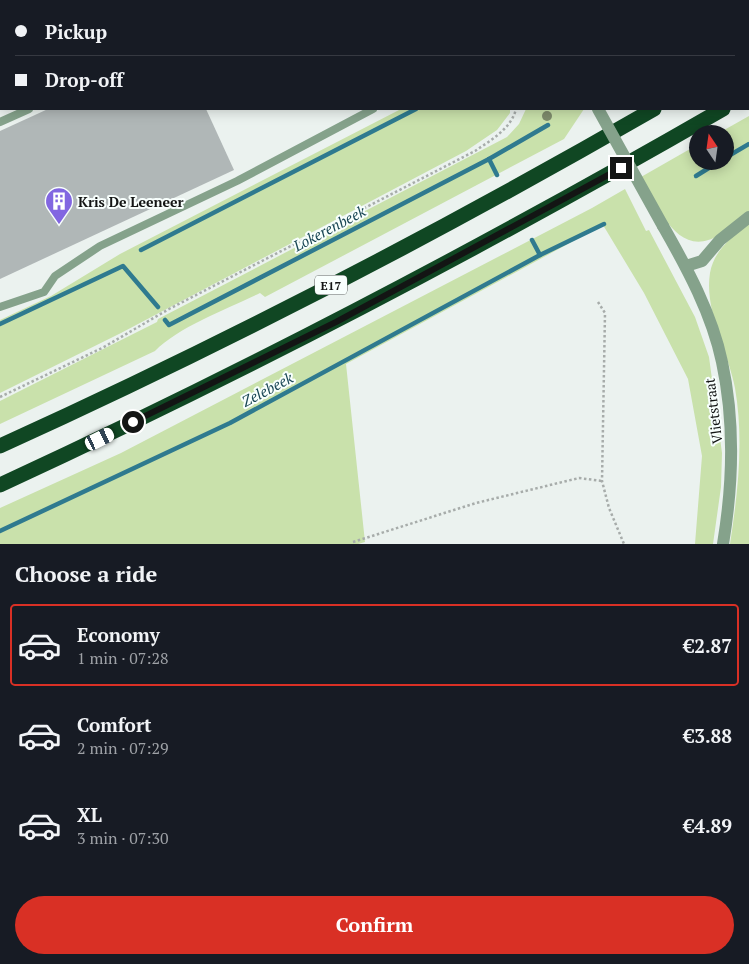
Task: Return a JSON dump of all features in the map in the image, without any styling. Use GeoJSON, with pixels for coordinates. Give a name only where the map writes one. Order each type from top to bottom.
{"type":"FeatureCollection","features":[{"type":"Feature","properties":{"kind":"highway","name":"E17"},"geometry":{"type":"LineString","coordinates":[[0,446],[87,406],[319,291],[553,167],[652,110]]}},
{"type":"Feature","properties":{"kind":"highway","name":"E17"},"geometry":{"type":"LineString","coordinates":[[0,485],[100,439],[336,322],[570,197],[721,110]]}},
{"type":"Feature","properties":{"kind":"street","name":"Vlietstraat"},"geometry":{"type":"LineString","coordinates":[[599,110],[686,266],[712,327],[723,362],[733,449],[723,544]]}},
{"type":"Feature","properties":{"kind":"street"},"geometry":{"type":"LineString","coordinates":[[686,266],[702,261],[720,240],[749,217]]}},
{"type":"Feature","properties":{"kind":"lane"},"geometry":{"type":"LineString","coordinates":[[0,122],[27,110]]}},
{"type":"Feature","properties":{"kind":"lane"},"geometry":{"type":"LineString","coordinates":[[0,307],[44,292],[55,276],[100,246],[236,181],[371,110]]}},
{"type":"Feature","properties":{"kind":"path"},"geometry":{"type":"LineString","coordinates":[[0,397],[104,347],[170,309],[475,151],[502,132],[512,120],[516,110]]}},
{"type":"Feature","properties":{"kind":"path"},"geometry":{"type":"LineString","coordinates":[[598,302],[605,313],[602,481],[609,508],[624,544]]}},
{"type":"Feature","properties":{"kind":"path"},"geometry":{"type":"LineString","coordinates":[[353,542],[476,503],[579,478],[602,481]]}},
{"type":"Feature","properties":{"kind":"green space"},"geometry":{"type":"Polygon","coordinates":[[[399,110],[510,110],[510,113],[497,130],[466,151],[121,333],[0,393],[0,320],[51,296],[120,254],[399,110]]]}},
{"type":"Feature","properties":{"kind":"green space"},"geometry":{"type":"Polygon","coordinates":[[[526,110],[583,110],[564,139],[265,297],[260,293],[204,319],[177,334],[155,351],[0,424],[0,401],[157,322],[158,319],[507,137],[519,124],[526,110]]]}},
{"type":"Feature","properties":{"kind":"green space"},"geometry":{"type":"Polygon","coordinates":[[[749,116],[749,211],[719,235],[704,241],[691,241],[680,235],[670,226],[641,177],[689,150],[689,170],[734,170],[733,125],[749,116]]]}},
{"type":"Feature","properties":{"kind":"green space"},"geometry":{"type":"Polygon","coordinates":[[[625,189],[646,231],[649,230],[695,317],[709,357],[722,453],[721,487],[713,544],[695,544],[702,456],[688,379],[644,293],[603,225],[346,364],[365,542],[358,544],[0,544],[0,508],[121,453],[592,208],[625,189]]]}},
{"type":"Feature","properties":{"kind":"green space"},"geometry":{"type":"Polygon","coordinates":[[[749,223],[749,544],[730,544],[739,466],[738,408],[732,374],[713,316],[709,287],[710,273],[715,257],[736,233],[749,223]]]}},
{"type":"Feature","properties":{"kind":"building","name":"Kris De Leeneer"},"geometry":{"type":"Polygon","coordinates":[[[46,110],[206,110],[234,170],[0,279],[0,131],[46,110]]]}},
{"type":"Feature","properties":{"kind":"waterway"},"geometry":{"type":"LineString","coordinates":[[141,250],[414,110]]}},
{"type":"Feature","properties":{"kind":"waterway"},"geometry":{"type":"LineString","coordinates":[[489,159],[548,125]]}},
{"type":"Feature","properties":{"kind":"waterway","name":"Lokerenbeek"},"geometry":{"type":"LineString","coordinates":[[734,153],[749,144]]}},
{"type":"Feature","properties":{"kind":"waterway","name":"Lokerenbeek"},"geometry":{"type":"LineString","coordinates":[[165,320],[169,325],[489,159],[497,175]]}},
{"type":"Feature","properties":{"kind":"waterway","name":"Lokerenbeek"},"geometry":{"type":"LineString","coordinates":[[696,176],[706,170]]}},
{"type":"Feature","properties":{"kind":"waterway","name":"Zelebeek"},"geometry":{"type":"LineString","coordinates":[[0,531],[230,423],[540,255],[604,224]]}},
{"type":"Feature","properties":{"kind":"waterway","name":"Lokerenbeek"},"geometry":{"type":"LineString","coordinates":[[532,240],[540,255]]}},
{"type":"Feature","properties":{"kind":"waterway","name":"Lokerenbeek"},"geometry":{"type":"LineString","coordinates":[[0,324],[123,266],[158,307]]}},
{"type":"Feature","properties":{"kind":"place","name":"Kris De Leeneer"},"geometry":{"type":"Point","coordinates":[59,225]}},
{"type":"Feature","properties":{"kind":"route"},"geometry":{"type":"LineString","coordinates":[[133,422],[336,322],[621,168]]}}]}
